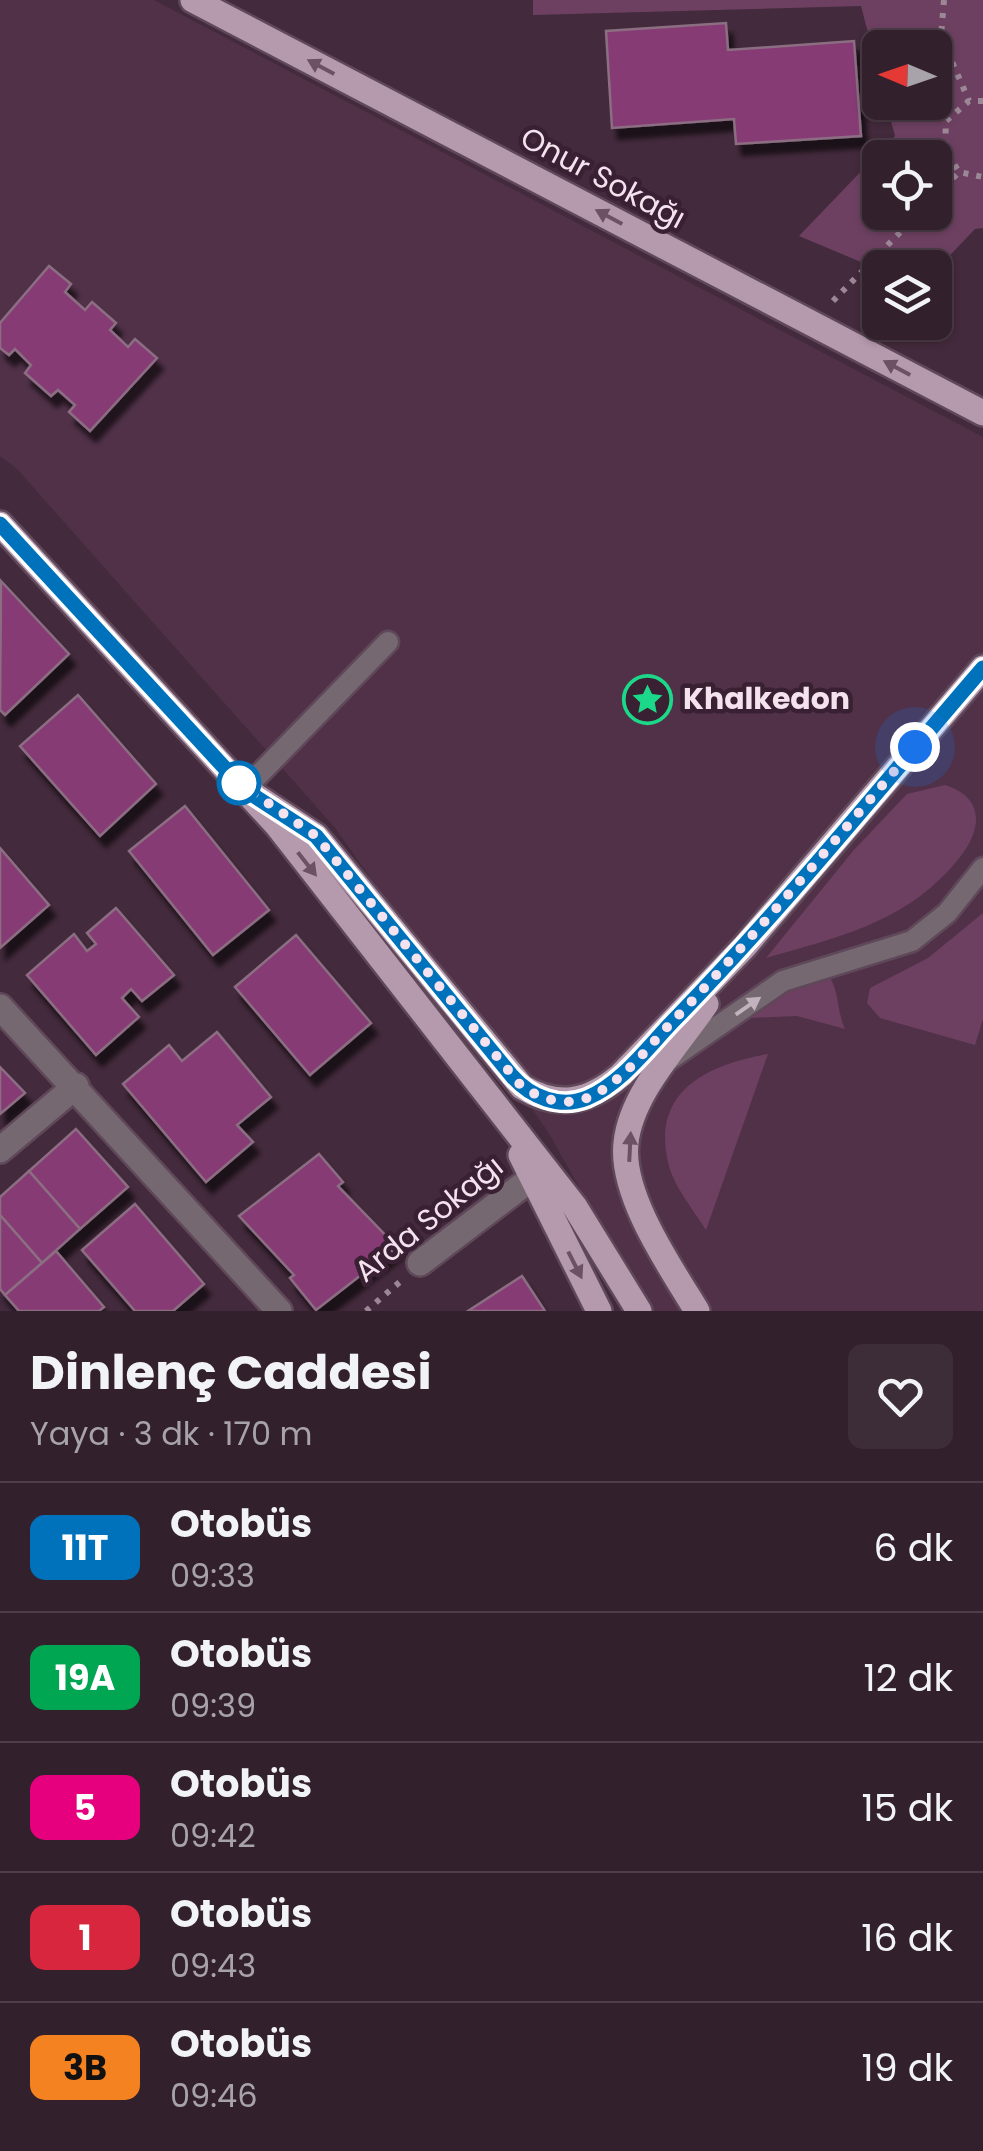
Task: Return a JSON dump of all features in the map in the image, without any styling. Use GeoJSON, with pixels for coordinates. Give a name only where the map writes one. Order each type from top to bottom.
{"type":"FeatureCollection","features":[{"type":"Feature","properties":{"kind":"main road","name":"Onur Sokağı"},"geometry":{"type":"LineString","coordinates":[[193,0],[983,413]]}},
{"type":"Feature","properties":{"kind":"main road"},"geometry":{"type":"LineString","coordinates":[[0,524],[245,790],[575,1207],[639,1311]]}},
{"type":"Feature","properties":{"kind":"main road"},"geometry":{"type":"LineString","coordinates":[[245,790],[316,836],[522,1087],[548,1100],[576,1101],[605,1088],[745,946],[983,668]]}},
{"type":"Feature","properties":{"kind":"main road"},"geometry":{"type":"LineString","coordinates":[[697,1311],[654,1239],[634,1188],[626,1144],[643,1096],[745,946]]}},
{"type":"Feature","properties":{"kind":"main road"},"geometry":{"type":"LineString","coordinates":[[502,1114],[599,1311]]}},
{"type":"Feature","properties":{"kind":"street"},"geometry":{"type":"LineString","coordinates":[[0,1007],[278,1311]]}},
{"type":"Feature","properties":{"kind":"street"},"geometry":{"type":"LineString","coordinates":[[0,1150],[76,1086]]}},
{"type":"Feature","properties":{"kind":"street","name":"Arda Sokağı"},"geometry":{"type":"LineString","coordinates":[[420,1263],[532,1178]]}},
{"type":"Feature","properties":{"kind":"lane"},"geometry":{"type":"LineString","coordinates":[[245,790],[388,642]]}},
{"type":"Feature","properties":{"kind":"lane"},"geometry":{"type":"LineString","coordinates":[[668,1061],[782,981],[912,941],[946,913],[983,868]]}},
{"type":"Feature","properties":{"kind":"path"},"geometry":{"type":"LineString","coordinates":[[944,0],[941,36],[969,102]]}},
{"type":"Feature","properties":{"kind":"path"},"geometry":{"type":"LineString","coordinates":[[983,102],[969,102],[946,121],[945,150],[959,172],[983,177]]}},
{"type":"Feature","properties":{"kind":"path"},"geometry":{"type":"LineString","coordinates":[[952,179],[959,172]]}},
{"type":"Feature","properties":{"kind":"path"},"geometry":{"type":"LineString","coordinates":[[812,323],[902,230]]}},
{"type":"Feature","properties":{"kind":"path","name":"Arda Sokağı"},"geometry":{"type":"LineString","coordinates":[[366,1311],[420,1263]]}},
{"type":"Feature","properties":{"kind":"shaded area"},"geometry":{"type":"Polygon","coordinates":[[[0,0],[154,0],[983,437],[983,1311],[649,1311],[548,1132],[336,829],[17,469],[0,456],[0,0]]]}},
{"type":"Feature","properties":{"kind":"shaded area"},"geometry":{"type":"Polygon","coordinates":[[[533,0],[983,0],[983,228],[975,229],[952,253],[952,250],[862,250],[862,262],[799,236],[862,170],[862,230],[952,230],[952,140],[891,140],[895,136],[891,120],[952,120],[952,30],[867,30],[861,6],[533,15],[533,0]]]}},
{"type":"Feature","properties":{"kind":"shaded area"},"geometry":{"type":"Polygon","coordinates":[[[945,785],[968,798],[976,822],[963,853],[931,888],[865,927],[766,958],[853,851],[907,794],[945,785]]]}},
{"type":"Feature","properties":{"kind":"shaded area"},"geometry":{"type":"Polygon","coordinates":[[[983,913],[983,1019],[975,1045],[880,1018],[867,1003],[870,988],[928,958],[983,913]]]}},
{"type":"Feature","properties":{"kind":"shaded area"},"geometry":{"type":"Polygon","coordinates":[[[829,976],[845,1029],[797,1016],[748,1018],[801,981],[829,976]]]}},
{"type":"Feature","properties":{"kind":"shaded area"},"geometry":{"type":"Polygon","coordinates":[[[768,1054],[706,1230],[679,1189],[668,1162],[668,1116],[677,1098],[707,1073],[768,1054]]]}},
{"type":"Feature","properties":{"kind":"building"},"geometry":{"type":"Polygon","coordinates":[[[726,23],[728,50],[854,41],[861,136],[736,144],[734,119],[612,128],[606,31],[726,23]]]}},
{"type":"Feature","properties":{"kind":"building"},"geometry":{"type":"Polygon","coordinates":[[[49,266],[71,284],[65,292],[85,310],[92,302],[116,323],[110,330],[128,347],[135,339],[157,358],[90,431],[69,412],[75,405],[58,390],[51,396],[25,373],[31,365],[15,349],[9,355],[0,348],[0,323],[49,266]]]}},
{"type":"Feature","properties":{"kind":"building"},"geometry":{"type":"Polygon","coordinates":[[[1,581],[69,654],[5,715],[0,710],[1,581]]]}},
{"type":"Feature","properties":{"kind":"building"},"geometry":{"type":"Polygon","coordinates":[[[78,695],[156,784],[100,836],[20,746],[78,695]]]}},
{"type":"Feature","properties":{"kind":"building"},"geometry":{"type":"Polygon","coordinates":[[[185,806],[269,910],[213,955],[129,851],[185,806]]]}},
{"type":"Feature","properties":{"kind":"building"},"geometry":{"type":"Polygon","coordinates":[[[0,848],[49,905],[0,948],[0,848]]]}},
{"type":"Feature","properties":{"kind":"building"},"geometry":{"type":"Polygon","coordinates":[[[116,908],[174,975],[142,1001],[131,989],[122,998],[139,1017],[96,1055],[27,975],[74,934],[87,951],[96,944],[87,933],[116,908]]]}},
{"type":"Feature","properties":{"kind":"building"},"geometry":{"type":"Polygon","coordinates":[[[296,935],[371,1023],[310,1075],[235,987],[296,935]]]}},
{"type":"Feature","properties":{"kind":"building"},"geometry":{"type":"Polygon","coordinates":[[[217,1032],[271,1097],[237,1125],[253,1142],[206,1182],[123,1084],[169,1045],[182,1061],[217,1032]]]}},
{"type":"Feature","properties":{"kind":"building"},"geometry":{"type":"Polygon","coordinates":[[[0,1067],[25,1093],[0,1114],[0,1067]]]}},
{"type":"Feature","properties":{"kind":"building"},"geometry":{"type":"Polygon","coordinates":[[[76,1129],[128,1187],[80,1229],[29,1171],[76,1129]]]}},
{"type":"Feature","properties":{"kind":"building"},"geometry":{"type":"Polygon","coordinates":[[[319,1154],[343,1182],[338,1186],[397,1247],[316,1310],[290,1278],[294,1275],[239,1216],[319,1154]]]}},
{"type":"Feature","properties":{"kind":"building"},"geometry":{"type":"Polygon","coordinates":[[[29,1171],[80,1229],[42,1263],[0,1215],[0,1197],[29,1171]]]}},
{"type":"Feature","properties":{"kind":"building"},"geometry":{"type":"Polygon","coordinates":[[[135,1204],[204,1284],[173,1311],[135,1311],[82,1250],[135,1204]]]}},
{"type":"Feature","properties":{"kind":"building"},"geometry":{"type":"Polygon","coordinates":[[[0,1215],[42,1263],[5,1295],[0,1289],[0,1215]]]}},
{"type":"Feature","properties":{"kind":"building"},"geometry":{"type":"Polygon","coordinates":[[[56,1251],[104,1307],[99,1311],[19,1311],[5,1295],[56,1251]]]}},
{"type":"Feature","properties":{"kind":"building"},"geometry":{"type":"Polygon","coordinates":[[[522,1276],[545,1311],[468,1311],[522,1276]]]}},
{"type":"Feature","properties":{"kind":"bus line","name":"11T"},"geometry":{"type":"LineString","coordinates":[[0,524],[245,790],[316,836],[512,1076],[522,1087],[548,1100],[587,1098],[621,1075],[745,946],[983,668]]}},
{"type":"Feature","properties":{"kind":"place","name":"Khalkedon"},"geometry":{"type":"Point","coordinates":[648,699]}},
{"type":"Feature","properties":{"kind":"route"},"geometry":{"type":"LineString","coordinates":[[239,783],[316,836],[522,1087],[548,1100],[565,1102],[587,1098],[621,1075],[745,946],[915,747]]}}]}
